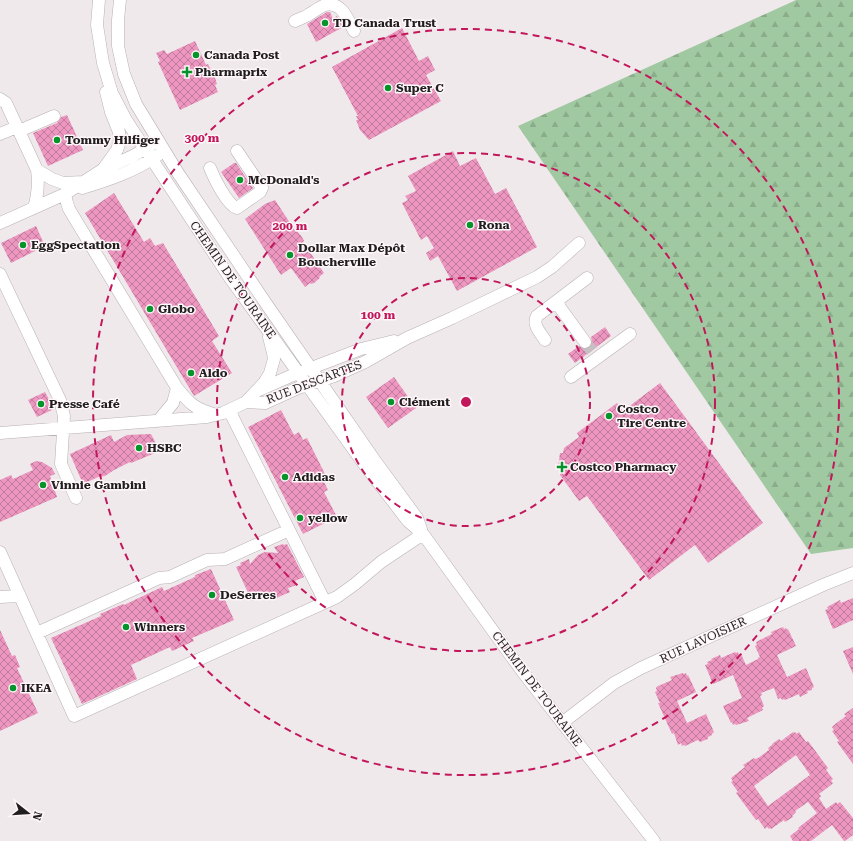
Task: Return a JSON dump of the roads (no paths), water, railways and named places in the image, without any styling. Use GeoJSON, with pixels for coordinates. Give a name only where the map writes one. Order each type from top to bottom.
{"type":"FeatureCollection","features":[{"type":"Feature","properties":{"kind":"street","name":"CHEMIN DE TOURAINE"},"geometry":{"type":"LineString","coordinates":[[99,0],[97,25],[100,51],[105,72],[126,120],[152,160],[230,278],[369,470],[408,520],[423,534],[522,671],[654,841]]}},
{"type":"Feature","properties":{"kind":"street","name":"CHEMIN DE TOURAINE"},"geometry":{"type":"LineString","coordinates":[[120,0],[118,46],[124,74],[136,104],[164,151],[265,302],[416,518],[423,534]]}},
{"type":"Feature","properties":{"kind":"street"},"geometry":{"type":"LineString","coordinates":[[302,17],[325,6],[336,6],[342,9],[354,31]]}},
{"type":"Feature","properties":{"kind":"street"},"geometry":{"type":"LineString","coordinates":[[100,51],[108,100],[119,132],[120,141],[115,154],[102,170]]}},
{"type":"Feature","properties":{"kind":"street"},"geometry":{"type":"LineString","coordinates":[[0,99],[6,103],[37,170],[38,192],[34,208]]}},
{"type":"Feature","properties":{"kind":"street"},"geometry":{"type":"LineString","coordinates":[[0,134],[54,116]]}},
{"type":"Feature","properties":{"kind":"street"},"geometry":{"type":"LineString","coordinates":[[66,194],[102,170],[145,149],[158,140]]}},
{"type":"Feature","properties":{"kind":"street"},"geometry":{"type":"LineString","coordinates":[[0,223],[66,194],[114,178],[152,160],[164,151]]}},
{"type":"Feature","properties":{"kind":"street"},"geometry":{"type":"LineString","coordinates":[[210,168],[212,176],[232,205],[237,208],[260,192],[262,188],[238,151]]}},
{"type":"Feature","properties":{"kind":"street"},"geometry":{"type":"LineString","coordinates":[[37,170],[52,179],[63,183],[84,182]]}},
{"type":"Feature","properties":{"kind":"street"},"geometry":{"type":"LineString","coordinates":[[66,194],[67,202],[73,215],[177,388],[192,405],[201,410],[216,414]]}},
{"type":"Feature","properties":{"kind":"street","name":"RUE DESCARTES"},"geometry":{"type":"LineString","coordinates":[[246,402],[265,402],[365,362],[407,338],[537,277],[552,267],[579,243]]}},
{"type":"Feature","properties":{"kind":"street"},"geometry":{"type":"LineString","coordinates":[[0,274],[60,400],[64,416],[62,464],[76,498]]}},
{"type":"Feature","properties":{"kind":"street"},"geometry":{"type":"LineString","coordinates":[[545,340],[535,325],[536,318],[587,278]]}},
{"type":"Feature","properties":{"kind":"street"},"geometry":{"type":"LineString","coordinates":[[556,302],[593,356]]}},
{"type":"Feature","properties":{"kind":"street"},"geometry":{"type":"LineString","coordinates":[[256,392],[267,378],[273,364],[273,352],[267,329]]}},
{"type":"Feature","properties":{"kind":"street"},"geometry":{"type":"LineString","coordinates":[[571,377],[593,356],[615,350],[630,334]]}},
{"type":"Feature","properties":{"kind":"street","name":"RUE DESCARTES"},"geometry":{"type":"LineString","coordinates":[[246,402],[256,392],[299,372],[361,348],[407,338]]}},
{"type":"Feature","properties":{"kind":"street"},"geometry":{"type":"LineString","coordinates":[[158,421],[173,403],[177,388]]}},
{"type":"Feature","properties":{"kind":"street"},"geometry":{"type":"LineString","coordinates":[[0,433],[207,417],[229,410],[246,402]]}},
{"type":"Feature","properties":{"kind":"street"},"geometry":{"type":"LineString","coordinates":[[229,410],[325,602]]}},
{"type":"Feature","properties":{"kind":"street"},"geometry":{"type":"LineString","coordinates":[[37,633],[159,578],[170,577],[207,560],[225,559],[289,530]]}},
{"type":"Feature","properties":{"kind":"street"},"geometry":{"type":"LineString","coordinates":[[0,552],[74,716],[337,597],[381,562],[423,534]]}},
{"type":"Feature","properties":{"kind":"street","name":"RUE LAVOISIER"},"geometry":{"type":"LineString","coordinates":[[562,723],[614,684],[641,668],[853,573]]}},
{"type":"Feature","properties":{"kind":"street"},"geometry":{"type":"LineString","coordinates":[[0,596],[20,596]]}},
{"type":"Feature","properties":{"kind":"tunnel"},"geometry":{"type":"LineString","coordinates":[[585,342],[592,351]]}},
{"type":"Feature","properties":{"kind":"place","name":"TD Canada Trust"},"geometry":{"type":"Point","coordinates":[325,23]}},
{"type":"Feature","properties":{"kind":"place","name":"Canada Post"},"geometry":{"type":"Point","coordinates":[196,55]}},
{"type":"Feature","properties":{"kind":"place","name":"Pharmaprix"},"geometry":{"type":"Point","coordinates":[187,72]}},
{"type":"Feature","properties":{"kind":"place","name":"Super C"},"geometry":{"type":"Point","coordinates":[388,88]}},
{"type":"Feature","properties":{"kind":"place","name":"Tommy Hilfiger"},"geometry":{"type":"Point","coordinates":[57,140]}},
{"type":"Feature","properties":{"kind":"place","name":"McDonald's"},"geometry":{"type":"Point","coordinates":[240,180]}},
{"type":"Feature","properties":{"kind":"place","name":"Rona"},"geometry":{"type":"Point","coordinates":[470,225]}},
{"type":"Feature","properties":{"kind":"place","name":"EggSpectation"},"geometry":{"type":"Point","coordinates":[23,245]}},
{"type":"Feature","properties":{"kind":"place","name":"Dollar Max Dépôt Boucherville"},"geometry":{"type":"Point","coordinates":[290,255]}},
{"type":"Feature","properties":{"kind":"place","name":"Globo"},"geometry":{"type":"Point","coordinates":[150,309]}},
{"type":"Feature","properties":{"kind":"place","name":"Aldo"},"geometry":{"type":"Point","coordinates":[191,373]}},
{"type":"Feature","properties":{"kind":"place","name":"Clément"},"geometry":{"type":"Point","coordinates":[391,402]}},
{"type":"Feature","properties":{"kind":"place","name":"Presse Café"},"geometry":{"type":"Point","coordinates":[41,404]}},
{"type":"Feature","properties":{"kind":"place","name":"Costco Tire Centre"},"geometry":{"type":"Point","coordinates":[609,416]}},
{"type":"Feature","properties":{"kind":"place","name":"HSBC"},"geometry":{"type":"Point","coordinates":[139,448]}},
{"type":"Feature","properties":{"kind":"place","name":"Costco Pharmacy"},"geometry":{"type":"Point","coordinates":[562,467]}},
{"type":"Feature","properties":{"kind":"place","name":"Adidas"},"geometry":{"type":"Point","coordinates":[285,477]}},
{"type":"Feature","properties":{"kind":"place","name":"Vinnie Gambini"},"geometry":{"type":"Point","coordinates":[43,485]}},
{"type":"Feature","properties":{"kind":"place","name":"yellow"},"geometry":{"type":"Point","coordinates":[300,518]}},
{"type":"Feature","properties":{"kind":"place","name":"DeSerres"},"geometry":{"type":"Point","coordinates":[212,595]}},
{"type":"Feature","properties":{"kind":"place","name":"Winners"},"geometry":{"type":"Point","coordinates":[126,627]}},
{"type":"Feature","properties":{"kind":"place","name":"IKEA"},"geometry":{"type":"Point","coordinates":[13,688]}}]}
